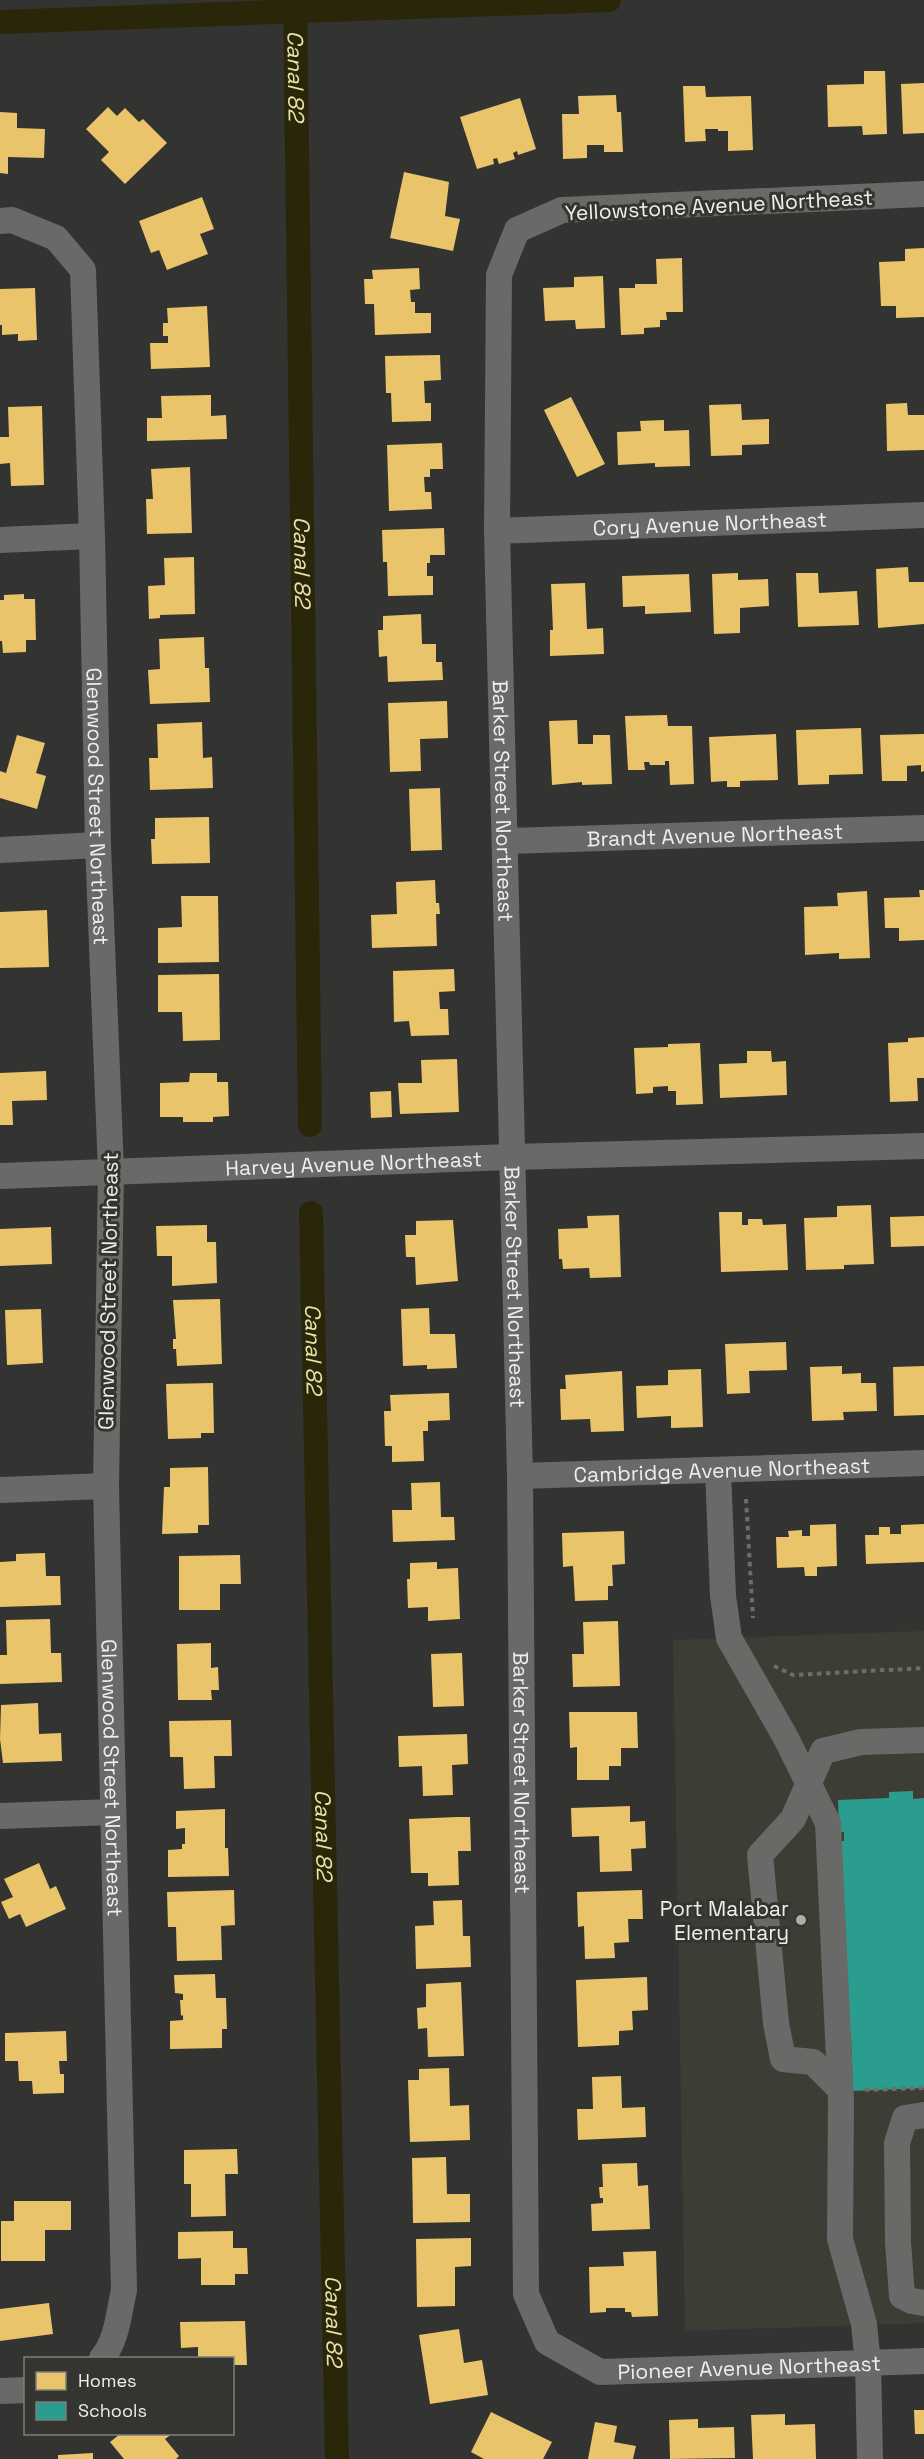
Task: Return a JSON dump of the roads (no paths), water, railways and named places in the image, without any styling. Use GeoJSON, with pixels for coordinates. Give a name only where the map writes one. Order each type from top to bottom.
{"type":"FeatureCollection","features":[{"type":"Feature","properties":{"kind":"street","name":"Yellowstone Avenue Northeast"},"geometry":{"type":"LineString","coordinates":[[517,230],[562,210],[924,194]]}},
{"type":"Feature","properties":{"kind":"street","name":"Glenwood Street Northeast"},"geometry":{"type":"LineString","coordinates":[[0,221],[12,220],[56,238],[83,270],[92,536],[98,846],[111,1172],[106,1486],[124,2290],[117,2322],[104,2356]]}},
{"type":"Feature","properties":{"kind":"street","name":"Barker Street Northeast"},"geometry":{"type":"LineString","coordinates":[[517,230],[499,276],[497,531],[520,1476],[526,2294],[546,2342]]}},
{"type":"Feature","properties":{"kind":"street","name":"Cory Avenue Northeast"},"geometry":{"type":"LineString","coordinates":[[497,531],[924,515]]}},
{"type":"Feature","properties":{"kind":"street"},"geometry":{"type":"LineString","coordinates":[[0,540],[92,536]]}},
{"type":"Feature","properties":{"kind":"street","name":"Brandt Avenue Northeast"},"geometry":{"type":"LineString","coordinates":[[505,841],[924,828]]}},
{"type":"Feature","properties":{"kind":"street"},"geometry":{"type":"LineString","coordinates":[[0,850],[98,846]]}},
{"type":"Feature","properties":{"kind":"street","name":"Harvey Avenue Northeast"},"geometry":{"type":"LineString","coordinates":[[0,1176],[512,1157],[924,1146]]}},
{"type":"Feature","properties":{"kind":"street","name":"Cambridge Avenue Northeast"},"geometry":{"type":"LineString","coordinates":[[520,1476],[924,1463]]}},
{"type":"Feature","properties":{"kind":"street"},"geometry":{"type":"LineString","coordinates":[[718,1470],[723,1596],[729,1638],[786,1738],[828,1823],[840,2090],[840,2239],[864,2324],[868,2364],[870,2459]]}},
{"type":"Feature","properties":{"kind":"street"},"geometry":{"type":"LineString","coordinates":[[0,1490],[106,1486]]}},
{"type":"Feature","properties":{"kind":"street"},"geometry":{"type":"LineString","coordinates":[[840,2090],[813,2062],[783,2059],[776,2023],[760,1855],[793,1819],[824,1751],[861,1742],[924,1740]]}},
{"type":"Feature","properties":{"kind":"street"},"geometry":{"type":"LineString","coordinates":[[0,1816],[113,1812]]}},
{"type":"Feature","properties":{"kind":"street"},"geometry":{"type":"LineString","coordinates":[[924,2115],[904,2118],[897,2144],[898,2242],[902,2295],[912,2301],[924,2303]]}},
{"type":"Feature","properties":{"kind":"street","name":"Pioneer Avenue Northeast"},"geometry":{"type":"LineString","coordinates":[[546,2342],[600,2372],[924,2361]]}},
{"type":"Feature","properties":{"kind":"street"},"geometry":{"type":"LineString","coordinates":[[0,2391],[24,2390]]}},
{"type":"Feature","properties":{"kind":"waterway","name":"Canal 82"},"geometry":{"type":"LineString","coordinates":[[295,0],[310,1125]]}},
{"type":"Feature","properties":{"kind":"waterway"},"geometry":{"type":"LineString","coordinates":[[0,22],[609,0]]}},
{"type":"Feature","properties":{"kind":"waterway","name":"Canal 82"},"geometry":{"type":"LineString","coordinates":[[311,1213],[337,2459]]}},
{"type":"Feature","properties":{"kind":"place","name":"Port Malabar Elementary"},"geometry":{"type":"Point","coordinates":[801,1920]}}]}
